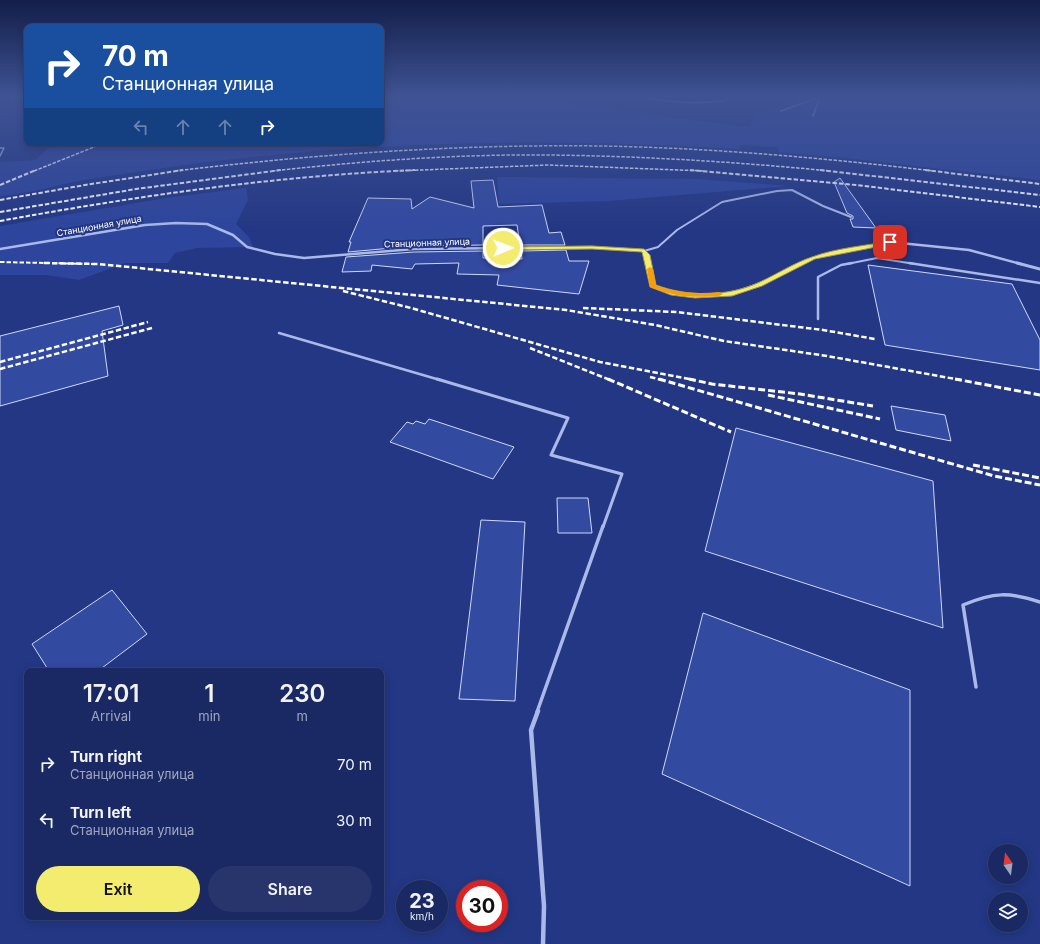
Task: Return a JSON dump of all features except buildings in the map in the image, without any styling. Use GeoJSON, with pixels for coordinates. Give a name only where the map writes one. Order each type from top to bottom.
{"type":"FeatureCollection","features":[{"type":"Feature","properties":{"kind":"street","name":"Станционная улица"},"geometry":{"type":"LineString","coordinates":[[0,249],[145,225],[176,223],[207,224],[233,234],[247,247],[275,254],[304,258],[414,249],[592,248],[644,251]]}},
{"type":"Feature","properties":{"kind":"street"},"geometry":{"type":"LineString","coordinates":[[644,251],[647,255],[653,286],[671,293],[695,296],[732,294],[760,285],[814,258],[890,242],[969,250],[1040,269]]}},
{"type":"Feature","properties":{"kind":"lane"},"geometry":{"type":"LineString","coordinates":[[0,148],[4,148],[2,155],[0,156]]}},
{"type":"Feature","properties":{"kind":"lane"},"geometry":{"type":"LineString","coordinates":[[644,251],[658,247],[677,230],[722,202],[777,191],[792,190],[823,206],[851,217]]}},
{"type":"Feature","properties":{"kind":"lane"},"geometry":{"type":"LineString","coordinates":[[818,319],[818,277],[852,262],[876,258],[1040,283]]}},
{"type":"Feature","properties":{"kind":"lane"},"geometry":{"type":"LineString","coordinates":[[279,333],[568,418],[552,456],[622,474],[530,730],[544,906],[543,944]]}},
{"type":"Feature","properties":{"kind":"lane"},"geometry":{"type":"LineString","coordinates":[[976,687],[963,605],[984,596],[1002,593],[1040,602]]}},
{"type":"Feature","properties":{"kind":"shaded area"},"geometry":{"type":"Polygon","coordinates":[[[384,141],[1040,141],[1040,180],[779,152],[777,147],[741,145],[739,149],[617,144],[495,143],[373,147],[251,157],[84,180],[0,196],[0,162],[35,160],[48,148],[75,146],[384,146],[384,141]]]}},
{"type":"Feature","properties":{"kind":"shaded area"},"geometry":{"type":"Polygon","coordinates":[[[497,177],[697,179],[789,186],[609,201],[499,204],[497,177]]]}},
{"type":"Feature","properties":{"kind":"shaded area"},"geometry":{"type":"Polygon","coordinates":[[[246,188],[248,200],[236,224],[249,237],[253,247],[197,248],[175,253],[168,263],[125,263],[79,280],[46,275],[0,275],[0,226],[166,198],[246,188]]]}},
{"type":"Feature","properties":{"kind":"railway"},"geometry":{"type":"LineString","coordinates":[[34,171],[96,146]]}},
{"type":"Feature","properties":{"kind":"railway"},"geometry":{"type":"LineString","coordinates":[[181,170],[388,151],[548,146],[644,147],[727,151],[927,170]]}},
{"type":"Feature","properties":{"kind":"railway"},"geometry":{"type":"LineString","coordinates":[[278,170],[410,159],[514,155],[655,158],[825,171]]}},
{"type":"Feature","properties":{"kind":"railway"},"geometry":{"type":"LineString","coordinates":[[403,171],[548,165],[698,171]]}},
{"type":"Feature","properties":{"kind":"railway"},"geometry":{"type":"LineString","coordinates":[[0,185],[36,170]]}},
{"type":"Feature","properties":{"kind":"railway"},"geometry":{"type":"LineString","coordinates":[[0,200],[181,170]]}},
{"type":"Feature","properties":{"kind":"railway"},"geometry":{"type":"LineString","coordinates":[[175,171],[181,170]]}},
{"type":"Feature","properties":{"kind":"railway"},"geometry":{"type":"LineString","coordinates":[[0,212],[136,189],[278,170]]}},
{"type":"Feature","properties":{"kind":"railway"},"geometry":{"type":"LineString","coordinates":[[272,171],[278,170]]}},
{"type":"Feature","properties":{"kind":"railway"},"geometry":{"type":"LineString","coordinates":[[403,171],[415,170]]}},
{"type":"Feature","properties":{"kind":"railway"},"geometry":{"type":"LineString","coordinates":[[690,170],[698,171]]}},
{"type":"Feature","properties":{"kind":"railway"},"geometry":{"type":"LineString","coordinates":[[820,170],[825,171]]}},
{"type":"Feature","properties":{"kind":"railway"},"geometry":{"type":"LineString","coordinates":[[927,170],[934,171]]}},
{"type":"Feature","properties":{"kind":"railway"},"geometry":{"type":"LineString","coordinates":[[927,170],[1040,184]]}},
{"type":"Feature","properties":{"kind":"railway"},"geometry":{"type":"LineString","coordinates":[[395,171],[403,171]]}},
{"type":"Feature","properties":{"kind":"railway"},"geometry":{"type":"LineString","coordinates":[[0,221],[103,203],[206,188],[310,177],[403,171]]}},
{"type":"Feature","properties":{"kind":"railway"},"geometry":{"type":"LineString","coordinates":[[698,171],[705,171]]}},
{"type":"Feature","properties":{"kind":"railway"},"geometry":{"type":"LineString","coordinates":[[698,171],[856,185],[1040,207]]}},
{"type":"Feature","properties":{"kind":"railway"},"geometry":{"type":"LineString","coordinates":[[825,171],[830,171]]}},
{"type":"Feature","properties":{"kind":"railway"},"geometry":{"type":"LineString","coordinates":[[825,171],[1040,195]]}},
{"type":"Feature","properties":{"kind":"railway"},"geometry":{"type":"LineString","coordinates":[[0,262],[62,263]]}},
{"type":"Feature","properties":{"kind":"railway"},"geometry":{"type":"LineString","coordinates":[[44,263],[62,263]]}},
{"type":"Feature","properties":{"kind":"railway"},"geometry":{"type":"LineString","coordinates":[[62,263],[98,264],[566,310],[655,325],[724,341],[827,356],[961,380]]}},
{"type":"Feature","properties":{"kind":"railway"},"geometry":{"type":"LineString","coordinates":[[62,263],[93,264]]}},
{"type":"Feature","properties":{"kind":"railway"},"geometry":{"type":"LineString","coordinates":[[343,291],[411,308],[600,362],[691,379]]}},
{"type":"Feature","properties":{"kind":"railway"},"geometry":{"type":"LineString","coordinates":[[583,308],[677,312],[823,330],[875,339]]}},
{"type":"Feature","properties":{"kind":"railway"},"geometry":{"type":"LineString","coordinates":[[0,362],[148,322]]}},
{"type":"Feature","properties":{"kind":"railway"},"geometry":{"type":"LineString","coordinates":[[0,369],[152,328]]}},
{"type":"Feature","properties":{"kind":"railway"},"geometry":{"type":"LineString","coordinates":[[530,348],[610,380]]}},
{"type":"Feature","properties":{"kind":"railway"},"geometry":{"type":"LineString","coordinates":[[650,377],[662,380]]}},
{"type":"Feature","properties":{"kind":"railway"},"geometry":{"type":"LineString","coordinates":[[608,379],[731,432]]}},
{"type":"Feature","properties":{"kind":"railway"},"geometry":{"type":"LineString","coordinates":[[659,379],[994,476],[1040,485]]}},
{"type":"Feature","properties":{"kind":"railway"},"geometry":{"type":"LineString","coordinates":[[691,379],[712,384],[800,394],[873,406]]}},
{"type":"Feature","properties":{"kind":"railway"},"geometry":{"type":"LineString","coordinates":[[955,379],[1040,395]]}},
{"type":"Feature","properties":{"kind":"railway"},"geometry":{"type":"LineString","coordinates":[[768,395],[880,419]]}},
{"type":"Feature","properties":{"kind":"railway"},"geometry":{"type":"LineString","coordinates":[[973,465],[1040,478]]}},
{"type":"Feature","properties":{"kind":"slow traffic"},"geometry":{"type":"LineString","coordinates":[[650,269],[653,286],[671,293],[695,296],[719,294]]}},
{"type":"Feature","properties":{"kind":"route"},"geometry":{"type":"LineString","coordinates":[[503,248],[592,248],[644,251],[647,255],[653,286],[671,293],[695,296],[732,294],[760,285],[814,258],[890,242]]}}]}
